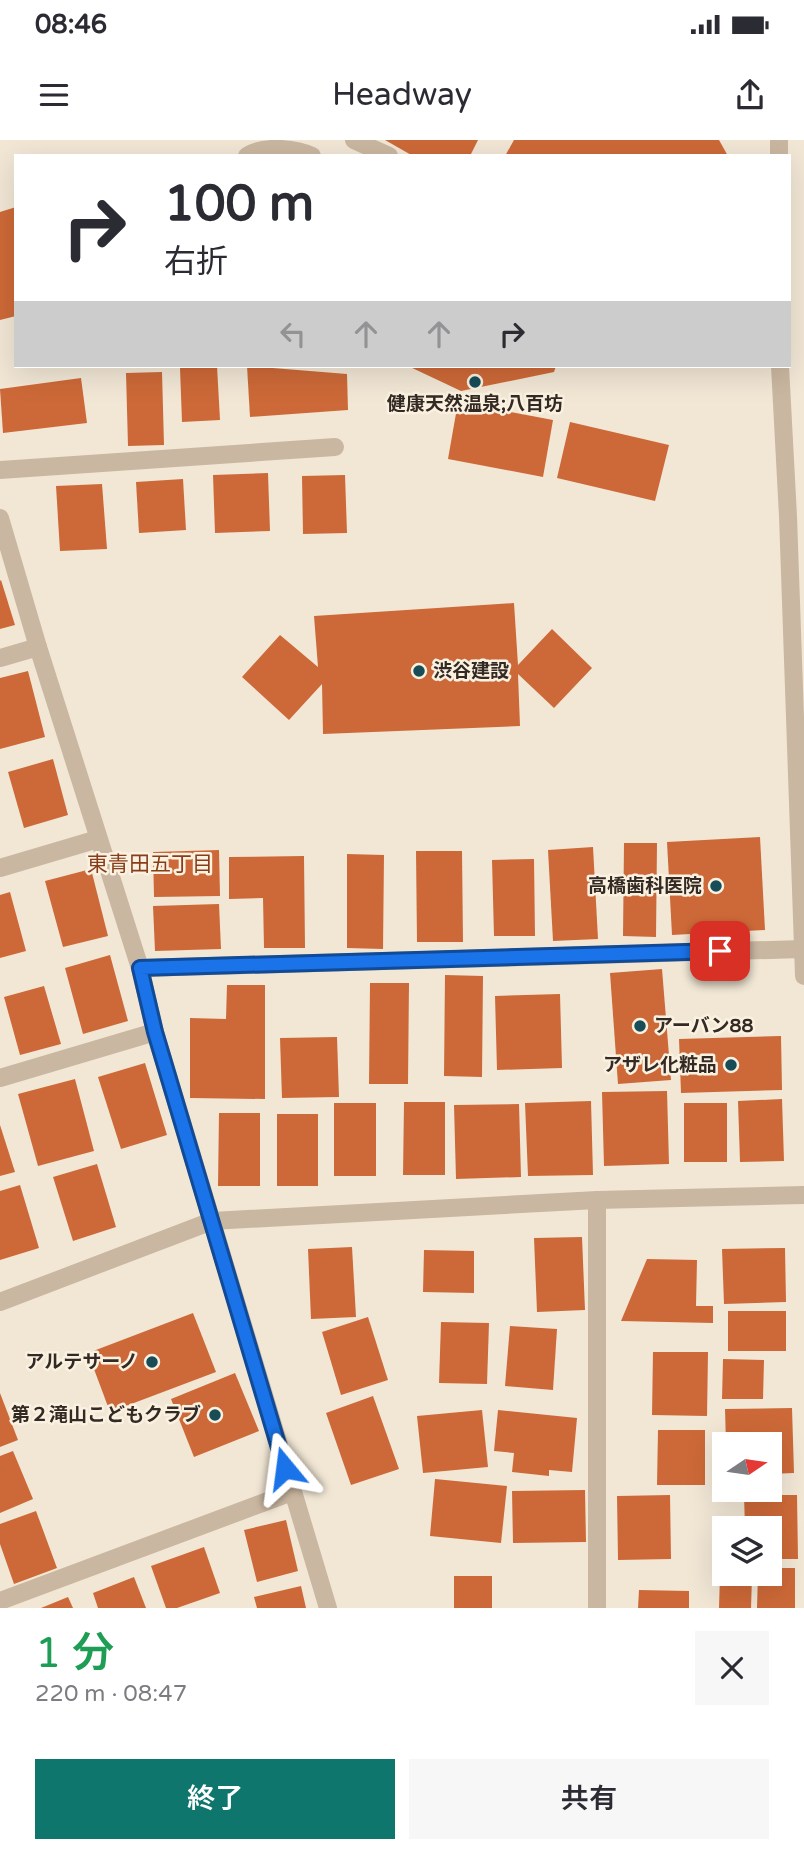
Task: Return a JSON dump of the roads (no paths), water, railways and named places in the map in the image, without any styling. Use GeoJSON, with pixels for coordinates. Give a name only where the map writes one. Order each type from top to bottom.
{"type":"FeatureCollection","features":[{"type":"Feature","properties":{"kind":"street"},"geometry":{"type":"LineString","coordinates":[[354,140],[385,154]]}},
{"type":"Feature","properties":{"kind":"street"},"geometry":{"type":"LineString","coordinates":[[251,154],[260,149],[301,151],[308,154]]}},
{"type":"Feature","properties":{"kind":"street"},"geometry":{"type":"LineString","coordinates":[[780,368],[796,520],[804,976]]}},
{"type":"Feature","properties":{"kind":"street"},"geometry":{"type":"LineString","coordinates":[[0,470],[335,447]]}},
{"type":"Feature","properties":{"kind":"street"},"geometry":{"type":"LineString","coordinates":[[0,518],[140,968],[155,1032],[328,1608]]}},
{"type":"Feature","properties":{"kind":"street"},"geometry":{"type":"LineString","coordinates":[[0,658],[38,647]]}},
{"type":"Feature","properties":{"kind":"street"},"geometry":{"type":"LineString","coordinates":[[0,868],[98,839]]}},
{"type":"Feature","properties":{"kind":"street"},"geometry":{"type":"LineString","coordinates":[[140,968],[803,949]]}},
{"type":"Feature","properties":{"kind":"street"},"geometry":{"type":"LineString","coordinates":[[0,1078],[155,1032]]}},
{"type":"Feature","properties":{"kind":"street"},"geometry":{"type":"LineString","coordinates":[[0,1302],[212,1221],[597,1200],[804,1195]]}},
{"type":"Feature","properties":{"kind":"street"},"geometry":{"type":"LineString","coordinates":[[597,1200],[597,1608]]}},
{"type":"Feature","properties":{"kind":"street"},"geometry":{"type":"LineString","coordinates":[[0,1601],[292,1492]]}},
{"type":"Feature","properties":{"kind":"place","name":"健康天然温泉;八百坊"},"geometry":{"type":"Point","coordinates":[475,382]}},
{"type":"Feature","properties":{"kind":"place","name":"渋谷建設"},"geometry":{"type":"Point","coordinates":[419,671]}},
{"type":"Feature","properties":{"kind":"place","name":"高橋歯科医院"},"geometry":{"type":"Point","coordinates":[716,886]}},
{"type":"Feature","properties":{"kind":"place","name":"アーバン88"},"geometry":{"type":"Point","coordinates":[640,1026]}},
{"type":"Feature","properties":{"kind":"place","name":"アザレ化粧品"},"geometry":{"type":"Point","coordinates":[731,1065]}},
{"type":"Feature","properties":{"kind":"place","name":"アルテサーノ"},"geometry":{"type":"Point","coordinates":[152,1362]}},
{"type":"Feature","properties":{"kind":"place","name":"第２滝山こどもクラブ"},"geometry":{"type":"Point","coordinates":[215,1415]}},
{"type":"Feature","properties":{"kind":"district","name":"東青田五丁目"},"geometry":{"type":"Point","coordinates":[150,864]}}]}
